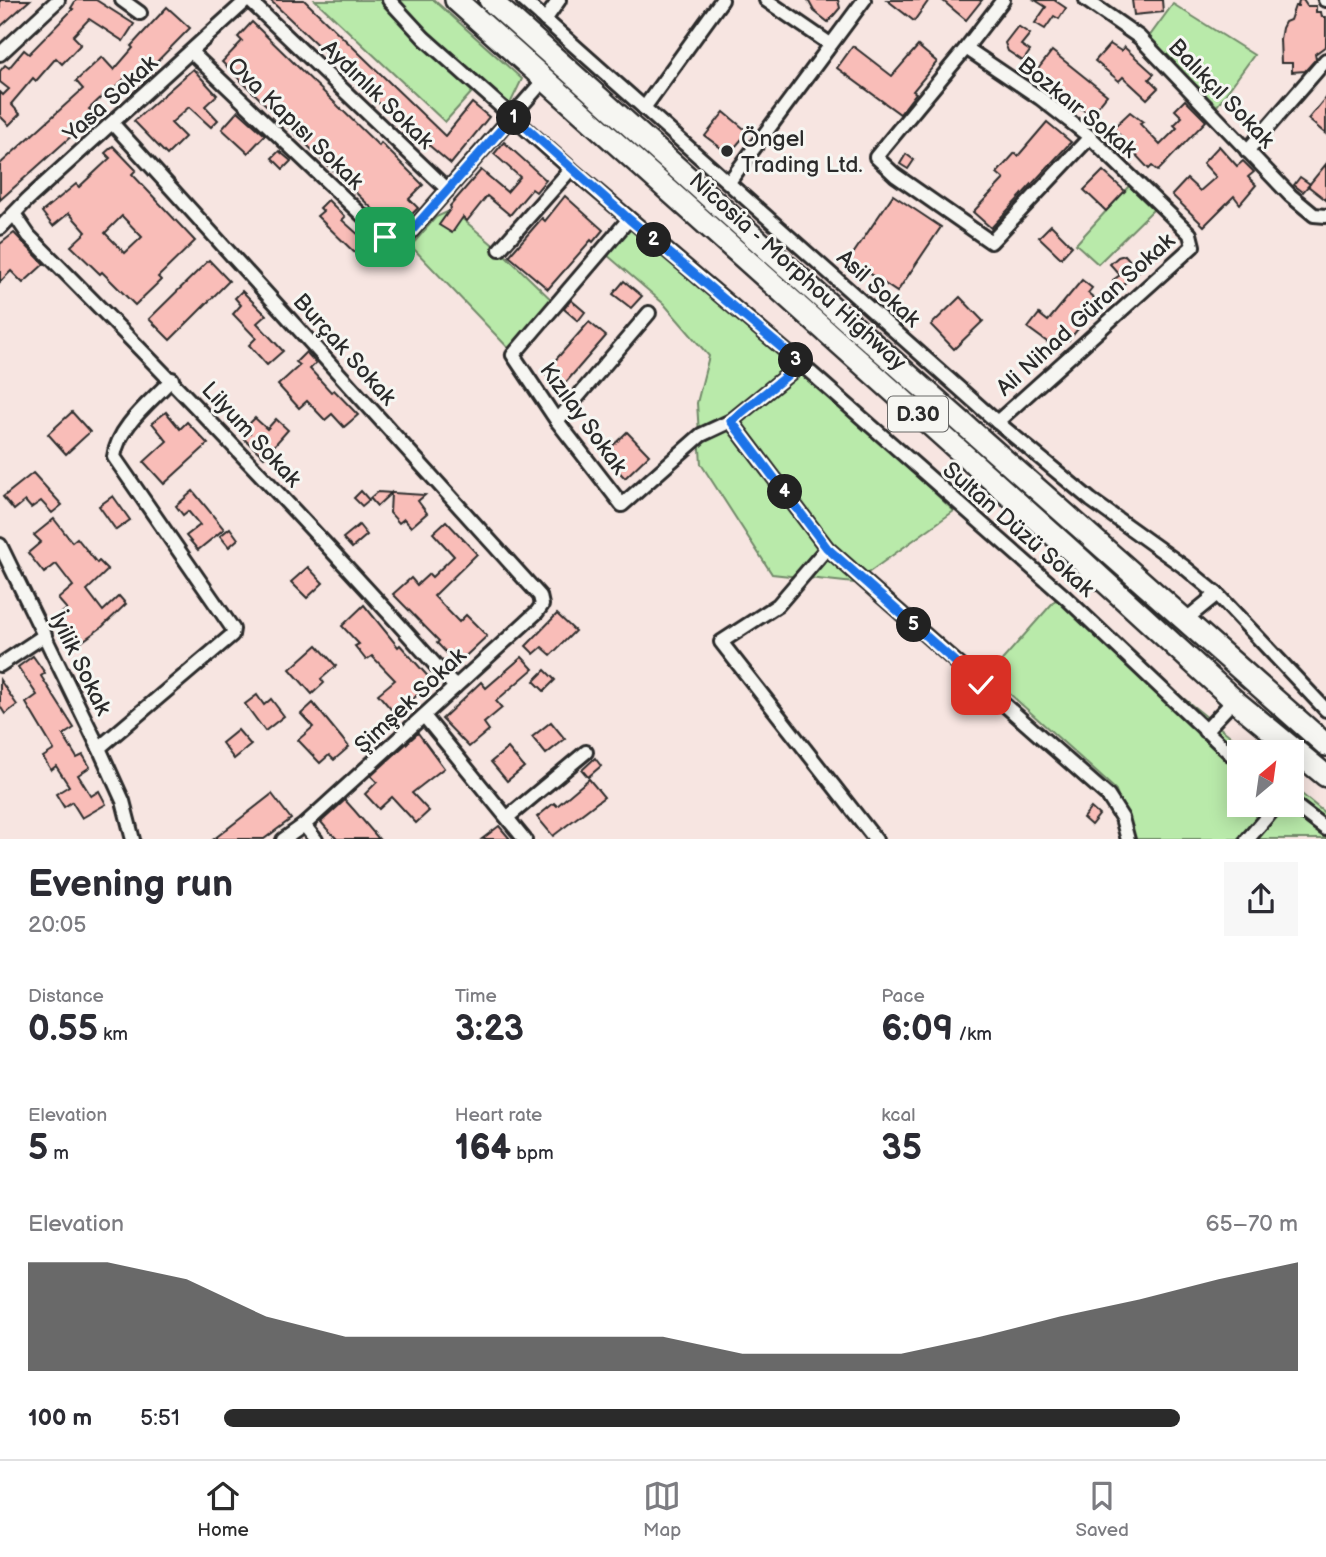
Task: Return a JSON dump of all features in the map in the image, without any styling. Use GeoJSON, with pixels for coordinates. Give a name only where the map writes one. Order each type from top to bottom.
{"type":"FeatureCollection","features":[{"type":"Feature","properties":{"kind":"highway","name":"Nicosia - Morphou Highway"},"geometry":{"type":"LineString","coordinates":[[456,0],[1078,556],[1234,699],[1326,776]]}},
{"type":"Feature","properties":{"kind":"highway","name":"Nicosia - Morphou Highway"},"geometry":{"type":"LineString","coordinates":[[490,0],[1326,745]]}},
{"type":"Feature","properties":{"kind":"street"},"geometry":{"type":"LineString","coordinates":[[0,54],[58,0]]}},
{"type":"Feature","properties":{"kind":"street"},"geometry":{"type":"LineString","coordinates":[[122,0],[140,13]]}},
{"type":"Feature","properties":{"kind":"street","name":"Yasa Sokak"},"geometry":{"type":"LineString","coordinates":[[0,228],[248,0]]}},
{"type":"Feature","properties":{"kind":"street","name":"Aydınlık Sokak"},"geometry":{"type":"LineString","coordinates":[[248,0],[448,190]]}},
{"type":"Feature","properties":{"kind":"street","name":"Sultan Düzü Sokak"},"geometry":{"type":"LineString","coordinates":[[389,0],[424,38],[571,169],[801,364],[1065,597],[1227,751]]}},
{"type":"Feature","properties":{"kind":"street","name":"Asil Sokak"},"geometry":{"type":"LineString","coordinates":[[523,0],[997,422],[1091,500],[1183,566],[1217,594],[1326,710]]}},
{"type":"Feature","properties":{"kind":"street"},"geometry":{"type":"LineString","coordinates":[[545,20],[559,0]]}},
{"type":"Feature","properties":{"kind":"street"},"geometry":{"type":"LineString","coordinates":[[644,108],[722,0]]}},
{"type":"Feature","properties":{"kind":"street"},"geometry":{"type":"LineString","coordinates":[[766,0],[830,44]]}},
{"type":"Feature","properties":{"kind":"street"},"geometry":{"type":"LineString","coordinates":[[729,182],[864,0]]}},
{"type":"Feature","properties":{"kind":"street"},"geometry":{"type":"LineString","coordinates":[[1003,0],[876,158],[895,175],[991,242],[1090,137]]}},
{"type":"Feature","properties":{"kind":"street","name":"Balıkçıl Sokak"},"geometry":{"type":"LineString","coordinates":[[1086,0],[1139,37],[1247,151],[1314,215],[1325,217]]}},
{"type":"Feature","properties":{"kind":"street","name":"Bozkaır Sokak"},"geometry":{"type":"LineString","coordinates":[[966,48],[1040,98],[1090,137],[1190,234]]}},
{"type":"Feature","properties":{"kind":"street","name":"Ova Kapısı Sokak"},"geometry":{"type":"LineString","coordinates":[[192,52],[385,237],[395,242],[406,237],[544,80]]}},
{"type":"Feature","properties":{"kind":"street"},"geometry":{"type":"LineString","coordinates":[[1247,151],[1326,60]]}},
{"type":"Feature","properties":{"kind":"street","name":"Burçak Sokak"},"geometry":{"type":"LineString","coordinates":[[113,124],[540,596],[542,605]]}},
{"type":"Feature","properties":{"kind":"street"},"geometry":{"type":"LineString","coordinates":[[500,249],[571,169]]}},
{"type":"Feature","properties":{"kind":"street","name":"Lilyum Sokak"},"geometry":{"type":"LineString","coordinates":[[14,214],[29,236],[172,379],[377,599],[454,687]]}},
{"type":"Feature","properties":{"kind":"street","name":"Kızılay Sokak"},"geometry":{"type":"LineString","coordinates":[[629,219],[513,355],[556,421],[622,505],[701,435],[731,421]]}},
{"type":"Feature","properties":{"kind":"street","name":"Ali Nihad Güran Sokak"},"geometry":{"type":"LineString","coordinates":[[997,422],[1193,246],[1190,234]]}},
{"type":"Feature","properties":{"kind":"street"},"geometry":{"type":"LineString","coordinates":[[556,421],[649,313]]}},
{"type":"Feature","properties":{"kind":"street"},"geometry":{"type":"LineString","coordinates":[[801,364],[731,421],[827,548],[1108,796],[1122,818],[1128,839]]}},
{"type":"Feature","properties":{"kind":"street"},"geometry":{"type":"LineString","coordinates":[[99,748],[232,635],[233,629],[114,457],[116,443],[121,435],[172,379]]}},
{"type":"Feature","properties":{"kind":"street","name":"İyilik Sokak"},"geometry":{"type":"LineString","coordinates":[[0,545],[123,801],[133,839]]}},
{"type":"Feature","properties":{"kind":"street"},"geometry":{"type":"LineString","coordinates":[[827,548],[778,606],[721,642],[876,839]]}},
{"type":"Feature","properties":{"kind":"street"},"geometry":{"type":"LineString","coordinates":[[1184,621],[1217,594]]}},
{"type":"Feature","properties":{"kind":"street","name":"Şimşek Sokak"},"geometry":{"type":"LineString","coordinates":[[283,839],[303,825],[424,716],[542,605]]}},
{"type":"Feature","properties":{"kind":"street"},"geometry":{"type":"LineString","coordinates":[[0,665],[45,635]]}},
{"type":"Feature","properties":{"kind":"street"},"geometry":{"type":"LineString","coordinates":[[1205,732],[1234,699]]}},
{"type":"Feature","properties":{"kind":"street"},"geometry":{"type":"LineString","coordinates":[[424,716],[525,839]]}},
{"type":"Feature","properties":{"kind":"street"},"geometry":{"type":"LineString","coordinates":[[508,817],[586,752]]}},
{"type":"Feature","properties":{"kind":"street"},"geometry":{"type":"LineString","coordinates":[[1304,812],[1326,829]]}},
{"type":"Feature","properties":{"kind":"street"},"geometry":{"type":"LineString","coordinates":[[1247,839],[1266,817]]}},
{"type":"Feature","properties":{"kind":"street"},"geometry":{"type":"LineString","coordinates":[[303,825],[316,839]]}},
{"type":"Feature","properties":{"kind":"green space"},"geometry":{"type":"Polygon","coordinates":[[[315,0],[434,0],[522,79],[510,104],[482,81],[445,122],[315,0]]]}},
{"type":"Feature","properties":{"kind":"green space"},"geometry":{"type":"Polygon","coordinates":[[[1173,4],[1254,55],[1217,106],[1149,37],[1173,4]]]}},
{"type":"Feature","properties":{"kind":"green space"},"geometry":{"type":"Polygon","coordinates":[[[1129,186],[1154,209],[1098,264],[1076,244],[1129,186]]]}},
{"type":"Feature","properties":{"kind":"green space"},"geometry":{"type":"Polygon","coordinates":[[[452,210],[505,255],[557,305],[514,354],[411,246],[436,217],[452,210]]]}},
{"type":"Feature","properties":{"kind":"green space"},"geometry":{"type":"Polygon","coordinates":[[[639,217],[954,511],[854,583],[772,574],[701,464],[697,403],[709,356],[664,304],[607,255],[639,217]]]}},
{"type":"Feature","properties":{"kind":"green space"},"geometry":{"type":"Polygon","coordinates":[[[1058,597],[1235,740],[1227,740],[1227,817],[1304,817],[1304,796],[1326,814],[1326,839],[1135,839],[1115,789],[989,675],[1058,597]]]}},
{"type":"Feature","properties":{"kind":"building"},"geometry":{"type":"Polygon","coordinates":[[[0,0],[30,0],[0,27],[0,0]]]}},
{"type":"Feature","properties":{"kind":"building"},"geometry":{"type":"Polygon","coordinates":[[[76,0],[96,0],[134,24],[123,41],[89,19],[73,36],[81,44],[62,64],[56,58],[36,81],[33,78],[11,104],[20,114],[9,125],[0,116],[0,92],[3,95],[9,89],[0,82],[0,71],[5,65],[9,68],[24,50],[29,54],[73,9],[71,8],[76,0]]]}},
{"type":"Feature","properties":{"kind":"building"},"geometry":{"type":"Polygon","coordinates":[[[270,0],[304,0],[445,136],[472,103],[489,117],[451,164],[424,141],[422,144],[270,0]]]}},
{"type":"Feature","properties":{"kind":"building"},"geometry":{"type":"Polygon","coordinates":[[[808,0],[838,0],[840,8],[828,22],[814,11],[808,0]]]}},
{"type":"Feature","properties":{"kind":"building"},"geometry":{"type":"Polygon","coordinates":[[[887,0],[929,0],[914,21],[887,0]]]}},
{"type":"Feature","properties":{"kind":"building"},"geometry":{"type":"Polygon","coordinates":[[[942,0],[982,0],[966,20],[942,0]]]}},
{"type":"Feature","properties":{"kind":"building"},"geometry":{"type":"Polygon","coordinates":[[[1035,0],[1054,0],[1066,8],[1059,19],[1054,16],[1045,29],[1035,23],[1046,7],[1035,0]]]}},
{"type":"Feature","properties":{"kind":"building"},"geometry":{"type":"Polygon","coordinates":[[[1132,0],[1162,0],[1163,12],[1134,15],[1132,0]]]}},
{"type":"Feature","properties":{"kind":"building"},"geometry":{"type":"Polygon","coordinates":[[[1299,0],[1303,0],[1307,6],[1316,6],[1316,12],[1321,12],[1322,17],[1326,17],[1326,46],[1315,54],[1316,59],[1305,71],[1292,72],[1292,63],[1281,63],[1280,39],[1282,28],[1285,22],[1290,20],[1299,0]]]}},
{"type":"Feature","properties":{"kind":"building"},"geometry":{"type":"Polygon","coordinates":[[[167,7],[190,28],[137,82],[128,75],[112,91],[110,89],[89,109],[95,115],[0,200],[0,164],[83,89],[76,81],[102,57],[114,70],[133,48],[131,46],[167,7]]]}},
{"type":"Feature","properties":{"kind":"building"},"geometry":{"type":"Polygon","coordinates":[[[252,22],[379,146],[381,143],[423,185],[409,199],[418,208],[410,216],[405,211],[390,226],[222,62],[242,41],[238,37],[252,22]]]}},
{"type":"Feature","properties":{"kind":"building"},"geometry":{"type":"Polygon","coordinates":[[[1018,26],[1030,34],[1021,45],[1030,51],[1023,61],[1008,51],[1005,43],[1018,26]]]}},
{"type":"Feature","properties":{"kind":"building"},"geometry":{"type":"Polygon","coordinates":[[[1110,44],[1121,51],[1124,47],[1154,74],[1149,79],[1158,88],[1147,99],[1123,77],[1119,81],[1095,61],[1110,44]]]}},
{"type":"Feature","properties":{"kind":"building"},"geometry":{"type":"Polygon","coordinates":[[[853,46],[892,76],[918,46],[937,62],[913,91],[916,93],[900,114],[837,68],[853,46]]]}},
{"type":"Feature","properties":{"kind":"building"},"geometry":{"type":"Polygon","coordinates":[[[1052,51],[1107,95],[1094,111],[1090,108],[1087,113],[1035,73],[1052,51]]]}},
{"type":"Feature","properties":{"kind":"building"},"geometry":{"type":"Polygon","coordinates":[[[193,69],[217,95],[205,106],[218,120],[211,127],[189,107],[171,123],[185,137],[167,155],[134,121],[193,69]]]}},
{"type":"Feature","properties":{"kind":"building"},"geometry":{"type":"Polygon","coordinates":[[[1326,97],[1326,134],[1308,119],[1326,97]]]}},
{"type":"Feature","properties":{"kind":"building"},"geometry":{"type":"Polygon","coordinates":[[[1185,100],[1206,121],[1158,171],[1152,166],[1149,169],[1135,154],[1133,157],[1121,145],[1125,141],[1113,128],[1130,112],[1143,122],[1140,124],[1160,145],[1177,128],[1174,125],[1182,117],[1175,110],[1185,100]]]}},
{"type":"Feature","properties":{"kind":"building"},"geometry":{"type":"Polygon","coordinates":[[[238,111],[265,135],[248,153],[222,129],[238,111]]]}},
{"type":"Feature","properties":{"kind":"building"},"geometry":{"type":"Polygon","coordinates":[[[724,112],[748,132],[729,154],[705,136],[724,112]]]}},
{"type":"Feature","properties":{"kind":"building"},"geometry":{"type":"Polygon","coordinates":[[[1047,122],[1071,142],[991,228],[973,212],[1004,179],[997,173],[1015,153],[1018,156],[1047,122]]]}},
{"type":"Feature","properties":{"kind":"building"},"geometry":{"type":"Polygon","coordinates":[[[504,142],[546,180],[536,192],[532,189],[510,215],[487,196],[467,221],[463,217],[452,233],[439,225],[450,206],[481,170],[507,192],[520,177],[494,154],[504,142]]]}},
{"type":"Feature","properties":{"kind":"building"},"geometry":{"type":"Polygon","coordinates":[[[113,146],[136,170],[132,174],[195,241],[158,277],[161,280],[135,305],[71,246],[86,232],[69,213],[53,226],[42,212],[76,184],[79,187],[110,158],[105,153],[113,146]],[[122,216],[105,233],[125,253],[142,237],[122,216]]]}},
{"type":"Feature","properties":{"kind":"building"},"geometry":{"type":"Polygon","coordinates":[[[1219,146],[1237,166],[1243,161],[1254,172],[1248,177],[1256,185],[1240,204],[1234,196],[1204,226],[1172,195],[1187,179],[1200,191],[1216,177],[1203,163],[1219,146]]]}},
{"type":"Feature","properties":{"kind":"building"},"geometry":{"type":"Polygon","coordinates":[[[279,151],[291,161],[283,169],[272,158],[279,151]]]}},
{"type":"Feature","properties":{"kind":"building"},"geometry":{"type":"Polygon","coordinates":[[[906,154],[914,160],[908,169],[900,164],[906,154]]]}},
{"type":"Feature","properties":{"kind":"building"},"geometry":{"type":"Polygon","coordinates":[[[1326,164],[1326,200],[1308,186],[1326,164]]]}},
{"type":"Feature","properties":{"kind":"building"},"geometry":{"type":"Polygon","coordinates":[[[1103,171],[1125,191],[1106,211],[1084,190],[1103,171]]]}},
{"type":"Feature","properties":{"kind":"building"},"geometry":{"type":"Polygon","coordinates":[[[1300,177],[1310,184],[1303,192],[1294,185],[1300,177]]]}},
{"type":"Feature","properties":{"kind":"building"},"geometry":{"type":"Polygon","coordinates":[[[893,195],[941,227],[897,292],[849,260],[893,195]]]}},
{"type":"Feature","properties":{"kind":"building"},"geometry":{"type":"Polygon","coordinates":[[[565,196],[603,230],[548,289],[509,256],[542,218],[545,221],[565,196]]]}},
{"type":"Feature","properties":{"kind":"building"},"geometry":{"type":"Polygon","coordinates":[[[328,200],[345,217],[342,220],[369,244],[358,256],[317,216],[323,211],[320,208],[328,200]]]}},
{"type":"Feature","properties":{"kind":"building"},"geometry":{"type":"Polygon","coordinates":[[[1051,225],[1072,246],[1061,258],[1039,237],[1051,225]]]}},
{"type":"Feature","properties":{"kind":"building"},"geometry":{"type":"Polygon","coordinates":[[[14,233],[44,264],[23,283],[11,271],[0,282],[0,244],[14,233]]]}},
{"type":"Feature","properties":{"kind":"building"},"geometry":{"type":"Polygon","coordinates":[[[1125,255],[1139,271],[1118,289],[1113,280],[1120,275],[1110,264],[1125,255]]]}},
{"type":"Feature","properties":{"kind":"building"},"geometry":{"type":"Polygon","coordinates":[[[209,260],[229,281],[170,340],[149,319],[209,260]]]}},
{"type":"Feature","properties":{"kind":"building"},"geometry":{"type":"Polygon","coordinates":[[[1082,280],[1092,288],[1088,293],[1103,305],[1093,317],[1087,312],[1075,327],[1078,329],[1069,340],[1066,337],[1057,349],[1028,328],[1039,314],[1048,321],[1082,280]]]}},
{"type":"Feature","properties":{"kind":"building"},"geometry":{"type":"Polygon","coordinates":[[[624,281],[642,296],[631,308],[613,294],[624,281]]]}},
{"type":"Feature","properties":{"kind":"building"},"geometry":{"type":"Polygon","coordinates":[[[242,291],[266,315],[257,323],[283,351],[267,365],[249,345],[256,338],[233,314],[241,305],[235,298],[242,291]]]}},
{"type":"Feature","properties":{"kind":"building"},"geometry":{"type":"Polygon","coordinates":[[[960,297],[983,321],[954,349],[931,325],[960,297]]]}},
{"type":"Feature","properties":{"kind":"building"},"geometry":{"type":"Polygon","coordinates":[[[571,300],[585,312],[578,321],[564,309],[571,300]]]}},
{"type":"Feature","properties":{"kind":"building"},"geometry":{"type":"Polygon","coordinates":[[[589,322],[606,336],[561,388],[544,373],[589,322]]]}},
{"type":"Feature","properties":{"kind":"building"},"geometry":{"type":"Polygon","coordinates":[[[306,352],[316,363],[310,369],[358,415],[344,427],[332,414],[325,420],[307,401],[299,408],[278,385],[300,365],[296,362],[306,352]]]}},
{"type":"Feature","properties":{"kind":"building"},"geometry":{"type":"Polygon","coordinates":[[[72,412],[90,432],[66,454],[48,434],[72,412]]]}},
{"type":"Feature","properties":{"kind":"building"},"geometry":{"type":"Polygon","coordinates":[[[166,412],[180,429],[187,422],[208,444],[164,484],[144,462],[167,441],[152,423],[166,412]]]}},
{"type":"Feature","properties":{"kind":"building"},"geometry":{"type":"Polygon","coordinates":[[[255,418],[267,429],[276,419],[288,430],[264,457],[244,439],[250,433],[245,428],[255,418]]]}},
{"type":"Feature","properties":{"kind":"building"},"geometry":{"type":"Polygon","coordinates":[[[627,432],[649,455],[625,478],[603,455],[627,432]]]}},
{"type":"Feature","properties":{"kind":"building"},"geometry":{"type":"Polygon","coordinates":[[[33,473],[62,505],[52,513],[41,501],[31,508],[25,501],[14,510],[3,497],[33,473]]]}},
{"type":"Feature","properties":{"kind":"building"},"geometry":{"type":"Polygon","coordinates":[[[193,491],[224,529],[198,550],[186,536],[200,525],[188,511],[183,515],[176,506],[193,491]]]}},
{"type":"Feature","properties":{"kind":"building"},"geometry":{"type":"Polygon","coordinates":[[[361,491],[369,500],[362,506],[354,498],[361,491]]]}},
{"type":"Feature","properties":{"kind":"building"},"geometry":{"type":"Polygon","coordinates":[[[377,492],[425,495],[418,501],[427,513],[411,527],[404,519],[399,523],[390,513],[391,493],[377,506],[370,498],[377,492]]]}},
{"type":"Feature","properties":{"kind":"building"},"geometry":{"type":"Polygon","coordinates":[[[113,496],[130,520],[116,530],[99,506],[113,496]]]}},
{"type":"Feature","properties":{"kind":"building"},"geometry":{"type":"Polygon","coordinates":[[[54,519],[72,542],[77,538],[97,563],[99,561],[108,570],[87,590],[103,611],[119,596],[126,604],[102,627],[77,645],[56,617],[67,609],[58,599],[73,586],[56,564],[44,573],[28,553],[41,542],[34,535],[54,519]]]}},
{"type":"Feature","properties":{"kind":"building"},"geometry":{"type":"Polygon","coordinates":[[[446,521],[477,554],[434,596],[459,622],[466,615],[487,636],[457,664],[437,643],[439,641],[393,594],[411,578],[417,585],[429,574],[432,577],[454,556],[433,533],[446,521]]]}},
{"type":"Feature","properties":{"kind":"building"},"geometry":{"type":"Polygon","coordinates":[[[359,525],[367,535],[352,548],[343,538],[359,525]]]}},
{"type":"Feature","properties":{"kind":"building"},"geometry":{"type":"Polygon","coordinates":[[[230,528],[238,539],[229,547],[220,536],[230,528]]]}},
{"type":"Feature","properties":{"kind":"building"},"geometry":{"type":"Polygon","coordinates":[[[308,567],[323,583],[307,598],[291,582],[308,567]]]}},
{"type":"Feature","properties":{"kind":"building"},"geometry":{"type":"Polygon","coordinates":[[[364,605],[398,647],[400,645],[432,681],[396,715],[378,694],[395,680],[372,656],[366,660],[355,646],[359,644],[342,626],[364,605]]]}},
{"type":"Feature","properties":{"kind":"building"},"geometry":{"type":"Polygon","coordinates":[[[557,614],[575,631],[551,655],[542,647],[534,654],[526,646],[557,614]]]}},
{"type":"Feature","properties":{"kind":"building"},"geometry":{"type":"Polygon","coordinates":[[[317,645],[336,666],[321,679],[324,683],[312,694],[290,669],[317,645]]]}},
{"type":"Feature","properties":{"kind":"building"},"geometry":{"type":"Polygon","coordinates":[[[33,656],[45,673],[41,676],[74,728],[63,735],[77,758],[83,755],[90,767],[78,775],[91,796],[99,791],[106,804],[82,818],[72,802],[64,807],[56,794],[69,786],[56,766],[51,770],[43,757],[54,750],[26,703],[37,695],[18,667],[33,656]]]}},
{"type":"Feature","properties":{"kind":"building"},"geometry":{"type":"Polygon","coordinates":[[[522,657],[533,669],[496,701],[502,708],[484,723],[489,730],[469,747],[442,719],[481,682],[486,688],[522,657]]]}},
{"type":"Feature","properties":{"kind":"building"},"geometry":{"type":"Polygon","coordinates":[[[545,670],[555,680],[544,691],[534,681],[545,670]]]}},
{"type":"Feature","properties":{"kind":"building"},"geometry":{"type":"Polygon","coordinates":[[[0,680],[17,705],[5,714],[0,706],[0,680]]]}},
{"type":"Feature","properties":{"kind":"building"},"geometry":{"type":"Polygon","coordinates":[[[257,695],[264,705],[271,699],[284,716],[265,731],[245,704],[257,695]]]}},
{"type":"Feature","properties":{"kind":"building"},"geometry":{"type":"Polygon","coordinates":[[[313,703],[349,747],[334,760],[329,755],[320,763],[298,740],[313,727],[301,714],[313,703]]]}},
{"type":"Feature","properties":{"kind":"building"},"geometry":{"type":"Polygon","coordinates":[[[551,722],[565,739],[546,754],[532,737],[551,722]]]}},
{"type":"Feature","properties":{"kind":"building"},"geometry":{"type":"Polygon","coordinates":[[[238,730],[251,745],[234,759],[222,743],[238,730]]]}},
{"type":"Feature","properties":{"kind":"building"},"geometry":{"type":"Polygon","coordinates":[[[418,733],[444,768],[412,793],[429,811],[416,823],[392,797],[379,809],[365,794],[377,782],[371,776],[418,733]]]}},
{"type":"Feature","properties":{"kind":"building"},"geometry":{"type":"Polygon","coordinates":[[[508,748],[524,767],[507,781],[491,762],[508,748]]]}},
{"type":"Feature","properties":{"kind":"building"},"geometry":{"type":"Polygon","coordinates":[[[595,758],[601,766],[588,777],[582,770],[595,758]]]}},
{"type":"Feature","properties":{"kind":"building"},"geometry":{"type":"Polygon","coordinates":[[[589,779],[604,797],[553,836],[537,817],[554,803],[557,806],[589,779]]]}},
{"type":"Feature","properties":{"kind":"building"},"geometry":{"type":"Polygon","coordinates":[[[272,794],[291,819],[264,839],[214,839],[272,794]]]}},
{"type":"Feature","properties":{"kind":"building"},"geometry":{"type":"Polygon","coordinates":[[[345,800],[379,839],[337,839],[327,829],[321,822],[345,800]]]}},
{"type":"Feature","properties":{"kind":"building"},"geometry":{"type":"Polygon","coordinates":[[[1091,808],[1099,815],[1091,825],[1083,818],[1091,808]]]}},
{"type":"Feature","properties":{"kind":"building"},"geometry":{"type":"Polygon","coordinates":[[[499,826],[510,839],[482,839],[499,826]]]}},
{"type":"Feature","properties":{"kind":"place","name":"Öngel Trading Ltd."},"geometry":{"type":"Point","coordinates":[727,151]}},
{"type":"Feature","properties":{"kind":"route"},"geometry":{"type":"LineString","coordinates":[[385,237],[395,242],[406,237],[513,116],[629,219],[801,364],[731,421],[827,548],[981,685]]}}]}
